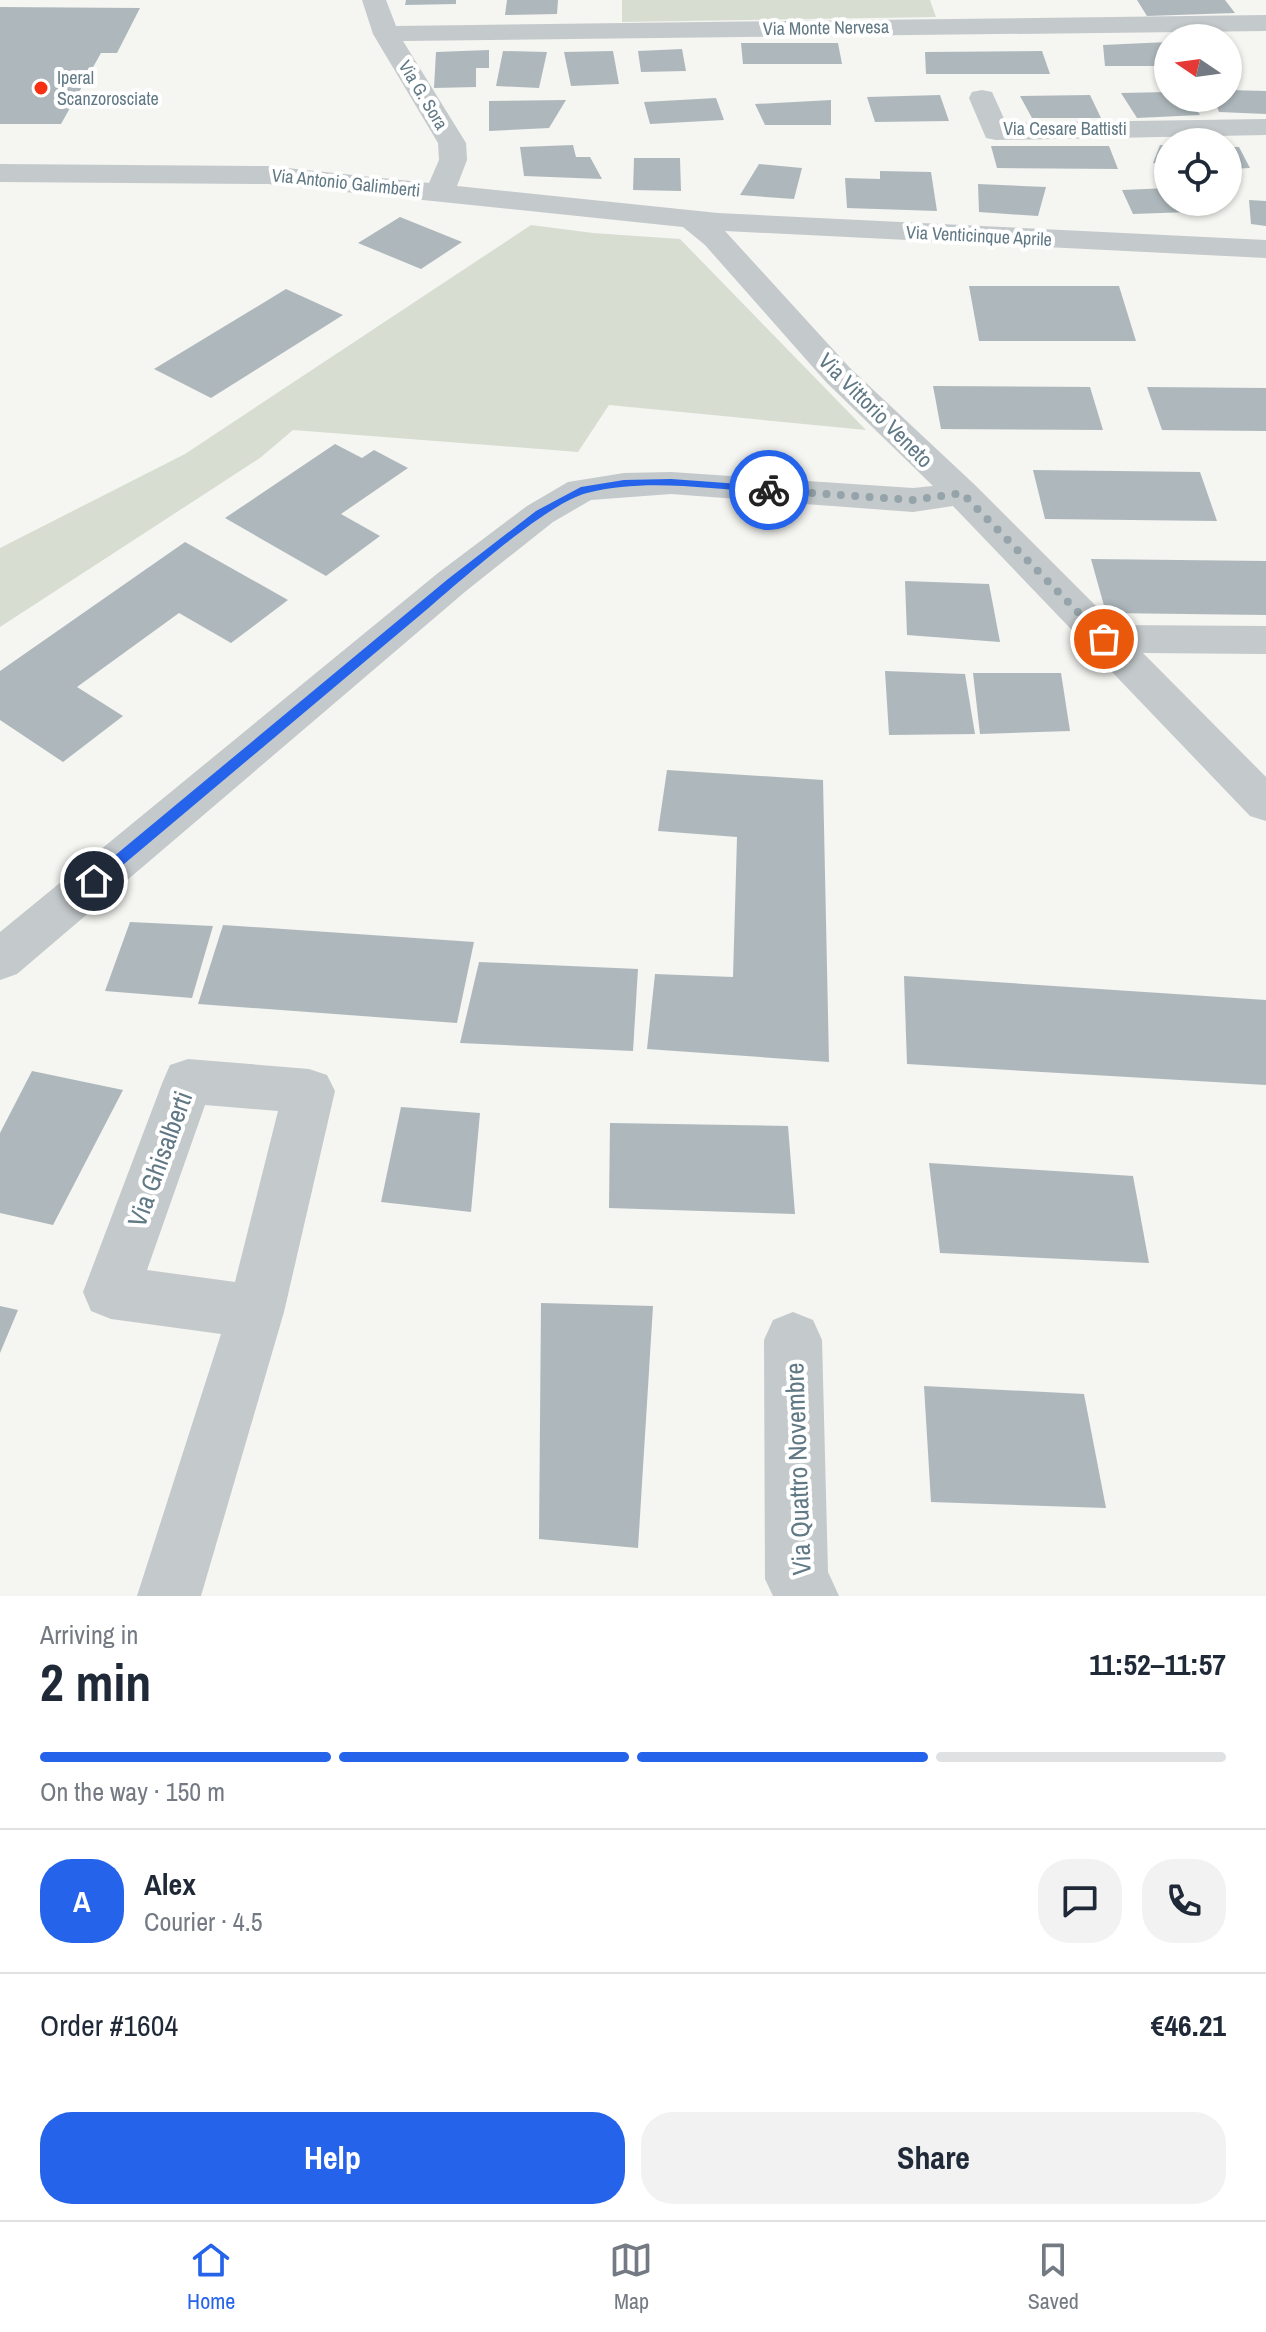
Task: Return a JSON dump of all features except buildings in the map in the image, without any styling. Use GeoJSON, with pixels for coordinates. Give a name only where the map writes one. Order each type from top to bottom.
{"type":"FeatureCollection","features":[{"type":"Feature","properties":{"kind":"street","name":"Via G. Sora"},"geometry":{"type":"LineString","coordinates":[[374,0],[386,34],[452,143],[453,160],[440,192]]}},
{"type":"Feature","properties":{"kind":"street"},"geometry":{"type":"LineString","coordinates":[[1121,0],[1139,26]]}},
{"type":"Feature","properties":{"kind":"street","name":"Via Monte Nervesa"},"geometry":{"type":"LineString","coordinates":[[386,34],[1266,23]]}},
{"type":"Feature","properties":{"kind":"street","name":"Via Cesare Battisti"},"geometry":{"type":"LineString","coordinates":[[982,98],[996,132],[1266,127]]}},
{"type":"Feature","properties":{"kind":"street","name":"Via Antonio Galimberti"},"geometry":{"type":"LineString","coordinates":[[0,173],[268,175],[691,219]]}},
{"type":"Feature","properties":{"kind":"street","name":"Via Venticinque Aprile"},"geometry":{"type":"LineString","coordinates":[[691,219],[1266,249]]}},
{"type":"Feature","properties":{"kind":"street","name":"Via Vittorio Veneto"},"geometry":{"type":"LineString","coordinates":[[691,219],[716,239],[838,375],[962,493],[1266,804]]}},
{"type":"Feature","properties":{"kind":"street"},"geometry":{"type":"LineString","coordinates":[[0,960],[452,582],[540,514],[581,490],[624,484],[671,483],[913,500],[962,493]]}},
{"type":"Feature","properties":{"kind":"street"},"geometry":{"type":"LineString","coordinates":[[1104,639],[1266,640]]}},
{"type":"Feature","properties":{"kind":"street","name":"Via Ghisalberti"},"geometry":{"type":"LineString","coordinates":[[169,1596],[256,1312],[309,1091],[188,1081],[111,1292],[256,1312]]}},
{"type":"Feature","properties":{"kind":"street","name":"Via Quattro Novembre"},"geometry":{"type":"LineString","coordinates":[[793,1340],[797,1579],[807,1596]]}},
{"type":"Feature","properties":{"kind":"shaded area"},"geometry":{"type":"Polygon","coordinates":[[[622,0],[930,0],[936,17],[622,22],[622,0]]]}},
{"type":"Feature","properties":{"kind":"shaded area"},"geometry":{"type":"Polygon","coordinates":[[[531,225],[680,239],[866,430],[609,405],[578,452],[293,430],[260,458],[0,627],[0,548],[185,454],[531,225]]]}},
{"type":"Feature","properties":{"kind":"way so far"},"geometry":{"type":"LineString","coordinates":[[769,490],[913,500],[962,493],[1104,639]]}},
{"type":"Feature","properties":{"kind":"place","name":"Iperal Scanzorosciate"},"geometry":{"type":"Point","coordinates":[41,88]}},
{"type":"Feature","properties":{"kind":"route"},"geometry":{"type":"LineString","coordinates":[[94,881],[452,582],[540,514],[581,490],[624,484],[671,483],[769,490]]}}]}
